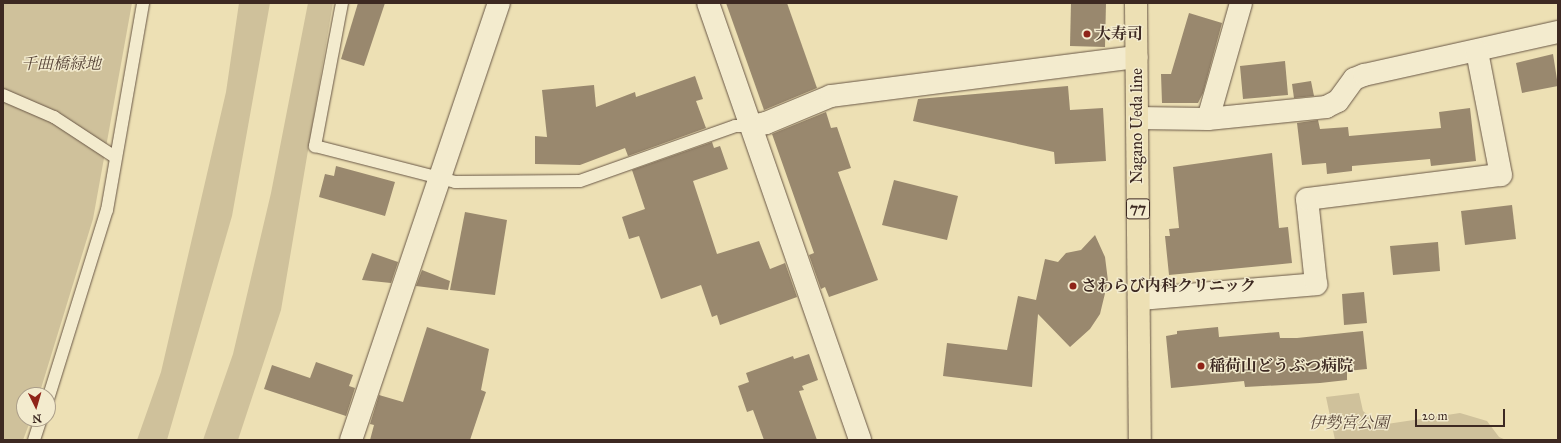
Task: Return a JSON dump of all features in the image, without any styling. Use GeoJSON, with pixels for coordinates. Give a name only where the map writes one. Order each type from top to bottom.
{"type":"FeatureCollection","features":[{"type":"Feature","properties":{"kind":"main road","name":"Nagano Ueda line"},"geometry":{"type":"LineString","coordinates":[[1136,3],[1140,440]]}},
{"type":"Feature","properties":{"kind":"street"},"geometry":{"type":"LineString","coordinates":[[351,440],[499,3]]}},
{"type":"Feature","properties":{"kind":"street"},"geometry":{"type":"LineString","coordinates":[[708,3],[860,440]]}},
{"type":"Feature","properties":{"kind":"street"},"geometry":{"type":"LineString","coordinates":[[1208,119],[1241,3]]}},
{"type":"Feature","properties":{"kind":"street"},"geometry":{"type":"LineString","coordinates":[[1137,118],[1208,119],[1326,107],[1338,101],[1354,79],[1364,75],[1558,32]]}},
{"type":"Feature","properties":{"kind":"street"},"geometry":{"type":"LineString","coordinates":[[1139,300],[1316,284],[1307,199],[1501,175],[1477,51]]}},
{"type":"Feature","properties":{"kind":"street"},"geometry":{"type":"LineString","coordinates":[[751,126],[766,123],[830,96],[1137,57]]}},
{"type":"Feature","properties":{"kind":"lane"},"geometry":{"type":"LineString","coordinates":[[52,387],[107,210],[115,156],[143,3]]}},
{"type":"Feature","properties":{"kind":"lane"},"geometry":{"type":"LineString","coordinates":[[342,3],[315,146],[456,182],[580,181],[735,126],[751,126]]}},
{"type":"Feature","properties":{"kind":"lane"},"geometry":{"type":"LineString","coordinates":[[3,95],[54,117],[115,156]]}},
{"type":"Feature","properties":{"kind":"lane"},"geometry":{"type":"LineString","coordinates":[[34,440],[38,427]]}},
{"type":"Feature","properties":{"kind":"green space","name":"千曲橋緑地"},"geometry":{"type":"Polygon","coordinates":[[[3,3],[132,3],[93,219],[41,387],[16,387],[16,427],[28,427],[23,440],[3,440],[3,3]]]}},
{"type":"Feature","properties":{"kind":"green space"},"geometry":{"type":"Polygon","coordinates":[[[239,3],[270,3],[232,216],[167,440],[137,440],[161,372],[226,92],[239,3]]]}},
{"type":"Feature","properties":{"kind":"green space"},"geometry":{"type":"Polygon","coordinates":[[[308,3],[333,3],[281,310],[238,440],[203,440],[233,354],[271,193],[308,3]]]}},
{"type":"Feature","properties":{"kind":"green space","name":"伊勢宮公園"},"geometry":{"type":"Polygon","coordinates":[[[1359,393],[1363,411],[1376,422],[1387,424],[1460,413],[1487,421],[1499,437],[1506,440],[1335,440],[1326,397],[1359,393]]]}},
{"type":"Feature","properties":{"kind":"building"},"geometry":{"type":"Polygon","coordinates":[[[358,3],[385,3],[364,66],[341,59],[358,3]]]}},
{"type":"Feature","properties":{"kind":"building"},"geometry":{"type":"Polygon","coordinates":[[[726,3],[787,3],[817,88],[764,110],[726,3]]]}},
{"type":"Feature","properties":{"kind":"building"},"geometry":{"type":"Polygon","coordinates":[[[1071,3],[1106,3],[1105,47],[1070,46],[1071,3]]]}},
{"type":"Feature","properties":{"kind":"building"},"geometry":{"type":"Polygon","coordinates":[[[1189,13],[1222,23],[1203,93],[1198,103],[1162,103],[1161,74],[1171,74],[1189,13]]]}},
{"type":"Feature","properties":{"kind":"building"},"geometry":{"type":"Polygon","coordinates":[[[1553,54],[1558,86],[1522,93],[1516,63],[1553,54]]]}},
{"type":"Feature","properties":{"kind":"building"},"geometry":{"type":"Polygon","coordinates":[[[1285,61],[1288,95],[1243,99],[1240,66],[1285,61]]]}},
{"type":"Feature","properties":{"kind":"building"},"geometry":{"type":"Polygon","coordinates":[[[695,76],[703,99],[696,101],[706,128],[628,156],[625,148],[580,165],[535,164],[535,136],[547,137],[542,90],[594,85],[596,107],[635,92],[636,97],[695,76]]]}},
{"type":"Feature","properties":{"kind":"building"},"geometry":{"type":"Polygon","coordinates":[[[1311,81],[1314,96],[1294,98],[1292,84],[1311,81]]]}},
{"type":"Feature","properties":{"kind":"building"},"geometry":{"type":"Polygon","coordinates":[[[1068,86],[1070,110],[1103,108],[1106,161],[1055,164],[1054,152],[913,121],[918,99],[1068,86]]]}},
{"type":"Feature","properties":{"kind":"building"},"geometry":{"type":"Polygon","coordinates":[[[1470,108],[1476,161],[1431,166],[1430,159],[1352,166],[1352,171],[1327,174],[1326,163],[1302,165],[1297,123],[1318,120],[1320,129],[1348,127],[1349,136],[1441,128],[1439,112],[1470,108]]]}},
{"type":"Feature","properties":{"kind":"building"},"geometry":{"type":"Polygon","coordinates":[[[826,112],[831,128],[837,127],[851,168],[838,172],[878,280],[829,297],[825,287],[821,289],[809,255],[814,253],[772,134],[826,112]]]}},
{"type":"Feature","properties":{"kind":"building"},"geometry":{"type":"Polygon","coordinates":[[[712,142],[714,148],[720,146],[728,169],[693,181],[717,254],[759,241],[770,269],[785,263],[797,297],[720,325],[717,315],[712,317],[701,285],[661,299],[639,236],[629,239],[622,217],[645,209],[632,170],[712,142]]]}},
{"type":"Feature","properties":{"kind":"building"},"geometry":{"type":"Polygon","coordinates":[[[1272,153],[1279,228],[1288,227],[1292,263],[1169,275],[1165,236],[1170,236],[1169,229],[1179,228],[1173,167],[1272,153]]]}},
{"type":"Feature","properties":{"kind":"building"},"geometry":{"type":"Polygon","coordinates":[[[336,166],[395,182],[385,216],[319,197],[325,174],[334,176],[336,166]]]}},
{"type":"Feature","properties":{"kind":"building"},"geometry":{"type":"Polygon","coordinates":[[[894,180],[958,196],[947,240],[882,225],[894,180]]]}},
{"type":"Feature","properties":{"kind":"building"},"geometry":{"type":"Polygon","coordinates":[[[1512,205],[1516,239],[1465,245],[1461,211],[1512,205]]]}},
{"type":"Feature","properties":{"kind":"building"},"geometry":{"type":"Polygon","coordinates":[[[465,212],[507,220],[495,295],[450,290],[465,212]]]}},
{"type":"Feature","properties":{"kind":"building"},"geometry":{"type":"Polygon","coordinates":[[[1095,235],[1105,257],[1108,281],[1100,314],[1090,329],[1070,347],[1038,314],[1032,387],[943,376],[947,343],[1007,350],[1018,296],[1036,300],[1045,259],[1058,262],[1066,253],[1081,250],[1095,235]]]}},
{"type":"Feature","properties":{"kind":"building"},"geometry":{"type":"Polygon","coordinates":[[[1438,242],[1440,271],[1393,275],[1390,246],[1438,242]]]}},
{"type":"Feature","properties":{"kind":"building"},"geometry":{"type":"Polygon","coordinates":[[[372,253],[398,262],[391,283],[362,280],[372,253]]]}},
{"type":"Feature","properties":{"kind":"building"},"geometry":{"type":"Polygon","coordinates":[[[422,270],[450,281],[448,290],[416,286],[422,270]]]}},
{"type":"Feature","properties":{"kind":"building"},"geometry":{"type":"Polygon","coordinates":[[[1364,292],[1367,323],[1344,325],[1342,294],[1364,292]]]}},
{"type":"Feature","properties":{"kind":"building"},"geometry":{"type":"Polygon","coordinates":[[[427,327],[489,349],[481,390],[486,392],[470,440],[370,440],[374,425],[370,424],[379,395],[403,402],[427,327]]]}},
{"type":"Feature","properties":{"kind":"building"},"geometry":{"type":"Polygon","coordinates":[[[1218,327],[1219,337],[1279,332],[1280,338],[1297,338],[1363,331],[1367,369],[1347,371],[1347,380],[1320,383],[1245,387],[1244,381],[1171,388],[1166,336],[1177,334],[1177,331],[1218,327]]]}},
{"type":"Feature","properties":{"kind":"building"},"geometry":{"type":"Polygon","coordinates":[[[809,354],[818,380],[802,386],[804,390],[799,391],[817,440],[764,440],[753,410],[747,412],[738,386],[749,382],[746,373],[793,356],[794,359],[809,354]]]}},
{"type":"Feature","properties":{"kind":"building"},"geometry":{"type":"Polygon","coordinates":[[[316,362],[353,375],[349,386],[355,388],[346,416],[264,389],[272,365],[310,378],[316,362]]]}},
{"type":"Feature","properties":{"kind":"place","name":"大寿司"},"geometry":{"type":"Point","coordinates":[1087,34]}},
{"type":"Feature","properties":{"kind":"place","name":"さわらび内科クリニック"},"geometry":{"type":"Point","coordinates":[1073,286]}},
{"type":"Feature","properties":{"kind":"place","name":"稲荷山どうぶつ病院"},"geometry":{"type":"Point","coordinates":[1201,366]}}]}
